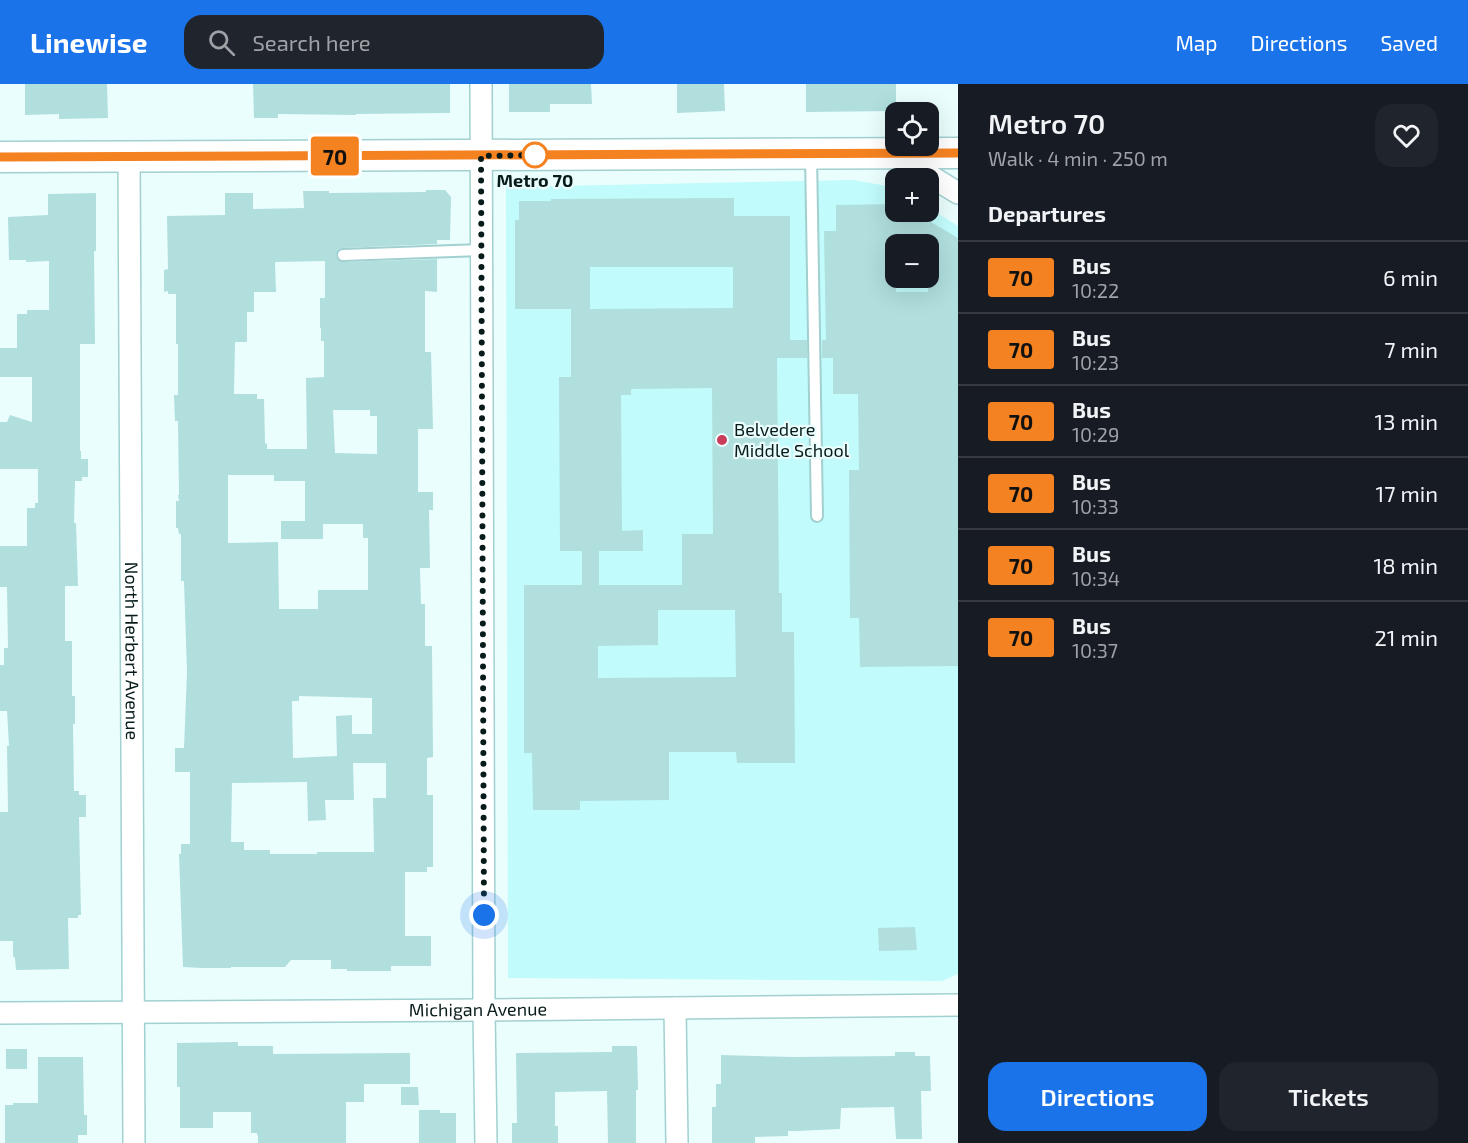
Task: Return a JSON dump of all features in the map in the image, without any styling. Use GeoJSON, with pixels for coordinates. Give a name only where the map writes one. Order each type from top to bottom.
{"type":"FeatureCollection","features":[{"type":"Feature","properties":{"kind":"main road"},"geometry":{"type":"LineString","coordinates":[[0,157],[885,153]]}},
{"type":"Feature","properties":{"kind":"main road"},"geometry":{"type":"LineString","coordinates":[[939,153],[958,153]]}},
{"type":"Feature","properties":{"kind":"street"},"geometry":{"type":"LineString","coordinates":[[481,84],[486,1143]]}},
{"type":"Feature","properties":{"kind":"street"},"geometry":{"type":"LineString","coordinates":[[899,156],[958,193]]}},
{"type":"Feature","properties":{"kind":"street","name":"North Herbert Avenue"},"geometry":{"type":"LineString","coordinates":[[129,157],[134,1143]]}},
{"type":"Feature","properties":{"kind":"street","name":"Michigan Avenue"},"geometry":{"type":"LineString","coordinates":[[0,1013],[958,1005]]}},
{"type":"Feature","properties":{"kind":"street"},"geometry":{"type":"LineString","coordinates":[[675,1008],[677,1143]]}},
{"type":"Feature","properties":{"kind":"lane"},"geometry":{"type":"LineString","coordinates":[[811,154],[817,516]]}},
{"type":"Feature","properties":{"kind":"lane"},"geometry":{"type":"LineString","coordinates":[[343,255],[481,250]]}},
{"type":"Feature","properties":{"kind":"shaded area"},"geometry":{"type":"Polygon","coordinates":[[[853,180],[885,186],[885,222],[939,222],[939,214],[958,226],[958,974],[942,981],[508,978],[506,187],[853,180]]]}},
{"type":"Feature","properties":{"kind":"building"},"geometry":{"type":"Polygon","coordinates":[[[25,84],[107,84],[108,118],[59,119],[59,114],[25,115],[25,84]]]}},
{"type":"Feature","properties":{"kind":"building"},"geometry":{"type":"Polygon","coordinates":[[[253,84],[450,84],[450,113],[278,114],[278,118],[254,118],[253,84]]]}},
{"type":"Feature","properties":{"kind":"building"},"geometry":{"type":"Polygon","coordinates":[[[509,84],[591,84],[592,104],[550,104],[550,112],[509,112],[509,84]]]}},
{"type":"Feature","properties":{"kind":"building"},"geometry":{"type":"Polygon","coordinates":[[[677,84],[724,84],[725,111],[677,113],[677,84]]]}},
{"type":"Feature","properties":{"kind":"building"},"geometry":{"type":"Polygon","coordinates":[[[806,84],[896,84],[896,102],[885,102],[885,111],[806,112],[806,84]]]}},
{"type":"Feature","properties":{"kind":"building"},"geometry":{"type":"Polygon","coordinates":[[[426,190],[445,190],[451,197],[450,240],[437,240],[437,244],[343,248],[339,249],[336,255],[337,259],[343,262],[437,259],[437,292],[425,291],[425,352],[431,352],[433,429],[418,429],[418,492],[433,492],[433,510],[429,510],[430,568],[420,568],[421,604],[425,604],[425,646],[432,646],[433,757],[427,758],[427,795],[433,795],[433,867],[427,867],[427,872],[405,872],[405,936],[431,936],[431,966],[391,966],[391,971],[347,971],[347,969],[331,969],[331,960],[291,960],[285,967],[183,967],[179,854],[181,854],[181,844],[190,844],[190,772],[175,772],[175,748],[184,748],[187,672],[184,581],[181,581],[181,534],[176,528],[176,501],[179,501],[179,495],[178,421],[175,421],[174,395],[178,395],[176,294],[164,292],[164,270],[168,269],[167,216],[225,215],[225,193],[253,193],[253,209],[304,208],[303,191],[426,192],[426,190]],[[325,261],[275,262],[276,292],[254,292],[254,312],[247,312],[247,342],[235,342],[234,394],[257,394],[257,399],[264,399],[267,449],[307,449],[306,378],[324,377],[324,341],[321,341],[320,298],[325,298],[325,261]],[[333,410],[335,453],[377,454],[377,416],[370,416],[370,410],[333,410]],[[228,475],[228,543],[278,542],[279,609],[318,609],[318,590],[368,590],[368,538],[363,538],[363,524],[323,524],[323,539],[281,539],[281,521],[305,521],[305,481],[274,481],[274,475],[228,475]],[[299,696],[299,701],[292,701],[293,758],[337,756],[336,716],[352,715],[352,734],[372,734],[372,698],[299,696]],[[353,763],[354,800],[325,800],[326,820],[308,821],[307,782],[232,783],[231,842],[244,842],[244,850],[270,850],[270,854],[374,852],[373,798],[386,798],[386,763],[353,763]]]}},
{"type":"Feature","properties":{"kind":"building"},"geometry":{"type":"Polygon","coordinates":[[[96,193],[95,344],[80,344],[80,451],[81,459],[88,459],[88,477],[82,477],[82,481],[75,481],[74,523],[76,523],[78,586],[65,586],[65,641],[72,641],[72,696],[75,696],[74,791],[79,791],[79,795],[86,795],[86,817],[79,817],[81,915],[78,915],[78,918],[68,918],[69,969],[16,970],[13,941],[0,941],[0,812],[8,812],[7,746],[9,746],[7,711],[0,711],[0,665],[4,665],[4,648],[8,648],[7,587],[0,587],[0,546],[27,546],[27,508],[35,508],[35,503],[38,503],[38,469],[0,469],[0,422],[7,422],[10,415],[32,422],[32,377],[0,377],[0,348],[17,348],[17,314],[27,314],[27,310],[49,310],[49,261],[9,260],[8,217],[48,215],[48,194],[96,193]]]}},
{"type":"Feature","properties":{"kind":"building"},"geometry":{"type":"Polygon","coordinates":[[[734,198],[734,216],[790,216],[790,340],[807,340],[807,358],[777,358],[779,593],[782,593],[782,632],[794,632],[795,763],[737,763],[736,752],[669,752],[669,800],[580,801],[580,810],[533,810],[532,753],[524,753],[524,585],[582,585],[582,551],[560,551],[559,377],[571,377],[571,309],[515,309],[515,220],[519,220],[519,201],[551,201],[551,199],[734,198]],[[590,267],[590,309],[733,308],[733,267],[590,267]],[[712,388],[631,389],[631,395],[621,395],[622,531],[643,530],[643,551],[599,551],[599,585],[682,585],[682,534],[713,534],[712,388]],[[658,610],[658,645],[598,646],[598,678],[736,677],[735,610],[658,610]]]}},
{"type":"Feature","properties":{"kind":"building"},"geometry":{"type":"Polygon","coordinates":[[[885,204],[885,222],[931,222],[958,238],[958,666],[860,667],[859,618],[850,618],[849,470],[859,470],[858,394],[833,394],[833,358],[822,358],[822,340],[826,340],[824,231],[836,231],[836,205],[885,204]]]}},
{"type":"Feature","properties":{"kind":"building"},"geometry":{"type":"Polygon","coordinates":[[[915,927],[917,950],[879,951],[878,928],[915,927]]]}},
{"type":"Feature","properties":{"kind":"building"},"geometry":{"type":"Polygon","coordinates":[[[238,1042],[238,1046],[273,1046],[273,1054],[410,1053],[410,1084],[364,1084],[364,1102],[346,1102],[346,1143],[258,1143],[257,1133],[251,1133],[251,1112],[213,1112],[213,1128],[180,1128],[177,1043],[238,1042]]]}},
{"type":"Feature","properties":{"kind":"building"},"geometry":{"type":"Polygon","coordinates":[[[612,1046],[637,1046],[636,1143],[608,1143],[607,1091],[555,1092],[555,1126],[558,1126],[558,1143],[512,1143],[512,1123],[517,1123],[516,1053],[612,1052],[612,1046]]]}},
{"type":"Feature","properties":{"kind":"building"},"geometry":{"type":"Polygon","coordinates":[[[6,1049],[27,1049],[27,1069],[6,1069],[6,1049]]]}},
{"type":"Feature","properties":{"kind":"building"},"geometry":{"type":"Polygon","coordinates":[[[895,1052],[915,1052],[915,1056],[930,1056],[931,1091],[921,1091],[922,1139],[896,1139],[894,1107],[841,1108],[840,1129],[788,1131],[788,1136],[755,1137],[755,1143],[712,1143],[712,1107],[716,1107],[716,1084],[721,1084],[721,1055],[895,1056],[895,1052]]]}},
{"type":"Feature","properties":{"kind":"building"},"geometry":{"type":"Polygon","coordinates":[[[38,1057],[83,1057],[84,1115],[87,1115],[87,1135],[78,1135],[78,1143],[5,1143],[5,1105],[38,1103],[38,1057]]]}},
{"type":"Feature","properties":{"kind":"building"},"geometry":{"type":"Polygon","coordinates":[[[401,1087],[418,1087],[419,1105],[401,1105],[401,1087]]]}},
{"type":"Feature","properties":{"kind":"building"},"geometry":{"type":"Polygon","coordinates":[[[419,1110],[456,1113],[456,1143],[419,1143],[419,1110]]]}},
{"type":"Feature","properties":{"kind":"bus line","name":"70"},"geometry":{"type":"LineString","coordinates":[[0,157],[958,153]]}},
{"type":"Feature","properties":{"kind":"place","name":"Metro 70"},"geometry":{"type":"Point","coordinates":[535,155]}},
{"type":"Feature","properties":{"kind":"place","name":"Belvedere Middle School"},"geometry":{"type":"Point","coordinates":[722,440]}},
{"type":"Feature","properties":{"kind":"route"},"geometry":{"type":"LineString","coordinates":[[484,915],[481,156],[535,155]]}}]}
